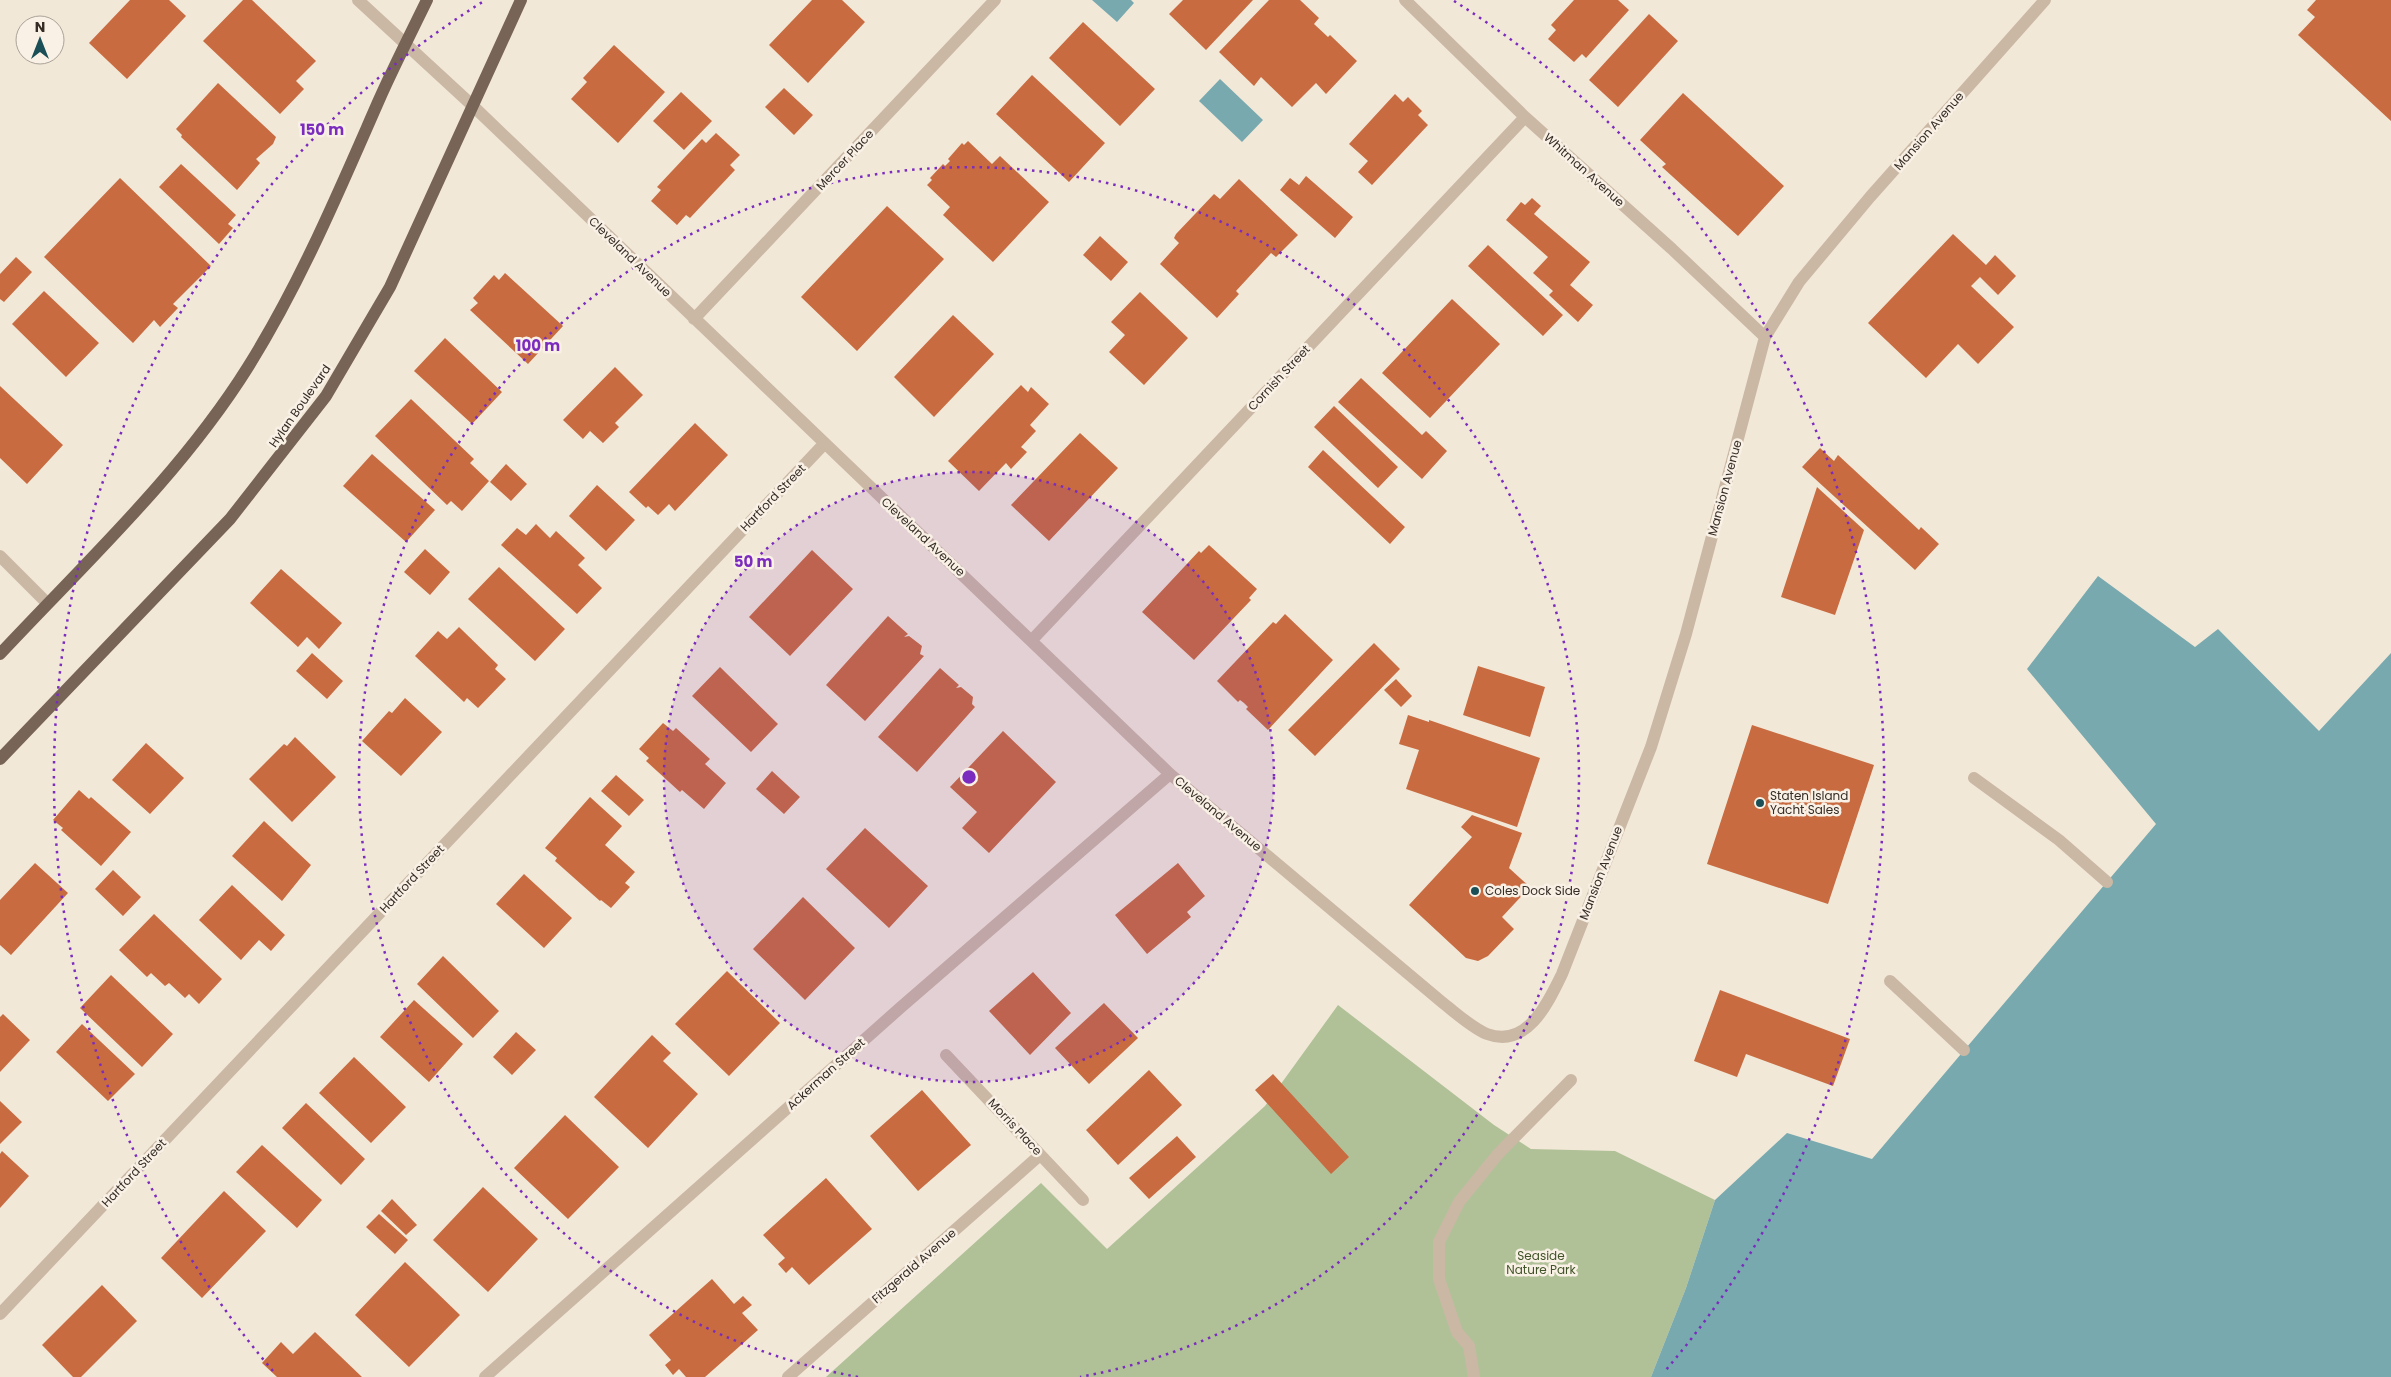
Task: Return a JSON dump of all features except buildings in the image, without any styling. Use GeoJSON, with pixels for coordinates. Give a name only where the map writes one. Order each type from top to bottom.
{"type":"FeatureCollection","features":[{"type":"Feature","properties":{"kind":"main road"},"geometry":{"type":"LineString","coordinates":[[0,654],[176,464],[213,419],[248,367],[296,282],[427,0]]}},
{"type":"Feature","properties":{"kind":"main road","name":"Hylan Boulevard"},"geometry":{"type":"LineString","coordinates":[[0,758],[230,519],[326,396],[390,287],[521,0]]}},
{"type":"Feature","properties":{"kind":"street","name":"Cleveland Avenue"},"geometry":{"type":"LineString","coordinates":[[358,0],[405,46],[473,106],[1170,774],[1443,1003],[1485,1034],[1499,1037],[1513,1036]]}},
{"type":"Feature","properties":{"kind":"street","name":"Mercer Place"},"geometry":{"type":"LineString","coordinates":[[694,319],[995,0]]}},
{"type":"Feature","properties":{"kind":"street","name":"Whitman Avenue"},"geometry":{"type":"LineString","coordinates":[[1405,0],[1526,117],[1672,249],[1765,337]]}},
{"type":"Feature","properties":{"kind":"street","name":"Mansion Avenue"},"geometry":{"type":"LineString","coordinates":[[1513,1036],[1528,1028],[1548,1003],[1562,974],[1650,747],[1686,634],[1765,337],[1799,282],[1870,197],[2045,0]]}},
{"type":"Feature","properties":{"kind":"street","name":"Cornish Street"},"geometry":{"type":"LineString","coordinates":[[1032,640],[1526,117]]}},
{"type":"Feature","properties":{"kind":"street","name":"Hartford Street"},"geometry":{"type":"LineString","coordinates":[[0,1314],[824,444]]}},
{"type":"Feature","properties":{"kind":"street"},"geometry":{"type":"LineString","coordinates":[[0,556],[47,604]]}},
{"type":"Feature","properties":{"kind":"street","name":"Ackerman Street"},"geometry":{"type":"LineString","coordinates":[[484,1377],[900,1008],[1170,774]]}},
{"type":"Feature","properties":{"kind":"street"},"geometry":{"type":"LineString","coordinates":[[1974,778],[2059,840],[2107,882]]}},
{"type":"Feature","properties":{"kind":"street"},"geometry":{"type":"LineString","coordinates":[[1890,981],[1964,1050]]}},
{"type":"Feature","properties":{"kind":"street","name":"Morris Place"},"geometry":{"type":"LineString","coordinates":[[946,1054],[1083,1200]]}},
{"type":"Feature","properties":{"kind":"street"},"geometry":{"type":"LineString","coordinates":[[1474,1377],[1469,1346],[1457,1332],[1439,1279],[1439,1242],[1459,1202],[1492,1161],[1571,1080]]}},
{"type":"Feature","properties":{"kind":"street","name":"Fitzgerald Avenue"},"geometry":{"type":"LineString","coordinates":[[788,1377],[1040,1155]]}},
{"type":"Feature","properties":{"kind":"green space","name":"Seaside Nature Park"},"geometry":{"type":"Polygon","coordinates":[[[1338,1005],[1494,1125],[1531,1149],[1615,1151],[1715,1200],[1686,1288],[1651,1377],[826,1377],[1041,1183],[1107,1249],[1265,1106],[1338,1005]]]}},
{"type":"Feature","properties":{"kind":"water"},"geometry":{"type":"Polygon","coordinates":[[[1092,0],[1131,0],[1134,3],[1117,22],[1092,0]]]}},
{"type":"Feature","properties":{"kind":"water"},"geometry":{"type":"Polygon","coordinates":[[[1220,79],[1263,120],[1242,142],[1199,101],[1220,79]]]}},
{"type":"Feature","properties":{"kind":"water"},"geometry":{"type":"Polygon","coordinates":[[[2098,576],[2195,647],[2218,629],[2319,731],[2391,653],[2391,1377],[1651,1377],[1686,1288],[1715,1200],[1787,1133],[1872,1159],[2156,824],[2027,669],[2098,576]]]}},
{"type":"Feature","properties":{"kind":"place","name":"Staten Island Yacht Sales"},"geometry":{"type":"Point","coordinates":[1760,803]}},
{"type":"Feature","properties":{"kind":"place","name":"Coles Dock Side"},"geometry":{"type":"Point","coordinates":[1475,891]}}]}
